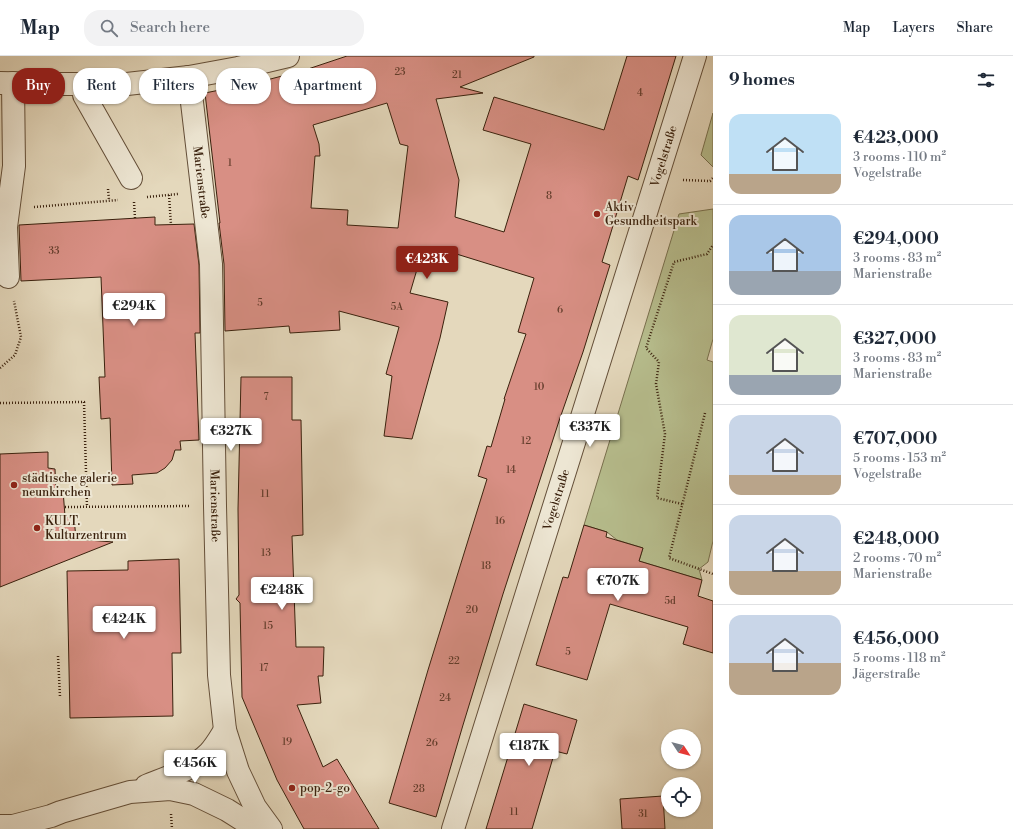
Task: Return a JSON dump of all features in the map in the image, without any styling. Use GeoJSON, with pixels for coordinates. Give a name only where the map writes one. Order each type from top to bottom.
{"type":"FeatureCollection","features":[{"type":"Feature","properties":{"kind":"street"},"geometry":{"type":"LineString","coordinates":[[208,74],[288,56]]}},
{"type":"Feature","properties":{"kind":"street","name":"Vogelstraße"},"geometry":{"type":"LineString","coordinates":[[453,829],[695,56]]}},
{"type":"Feature","properties":{"kind":"street"},"geometry":{"type":"LineString","coordinates":[[8,278],[6,226],[14,166],[7,83],[127,84],[139,83]]}},
{"type":"Feature","properties":{"kind":"street"},"geometry":{"type":"LineString","coordinates":[[89,104],[131,178]]}},
{"type":"Feature","properties":{"kind":"street","name":"Marienstraße"},"geometry":{"type":"LineString","coordinates":[[192,104],[211,264],[219,675],[225,730],[238,771],[255,807],[271,829]]}},
{"type":"Feature","properties":{"kind":"street"},"geometry":{"type":"LineString","coordinates":[[0,826],[14,826],[36,820],[130,792],[174,775],[195,765],[209,752],[225,730]]}},
{"type":"Feature","properties":{"kind":"street"},"geometry":{"type":"LineString","coordinates":[[130,792],[170,789],[194,794],[227,810],[257,829]]}},
{"type":"Feature","properties":{"kind":"path"},"geometry":{"type":"LineString","coordinates":[[710,181],[713,178]]}},
{"type":"Feature","properties":{"kind":"path"},"geometry":{"type":"LineString","coordinates":[[140,198],[202,191]]}},
{"type":"Feature","properties":{"kind":"path"},"geometry":{"type":"LineString","coordinates":[[169,195],[171,224]]}},
{"type":"Feature","properties":{"kind":"path"},"geometry":{"type":"LineString","coordinates":[[9,210],[121,200]]}},
{"type":"Feature","properties":{"kind":"path"},"geometry":{"type":"LineString","coordinates":[[682,504],[657,498],[665,434],[656,384],[659,362],[646,348],[674,262],[707,254],[713,245]]}},
{"type":"Feature","properties":{"kind":"path"},"geometry":{"type":"LineString","coordinates":[[0,368],[16,355],[21,337],[8,278]]}},
{"type":"Feature","properties":{"kind":"path"},"geometry":{"type":"LineString","coordinates":[[0,403],[84,402],[87,506]]}},
{"type":"Feature","properties":{"kind":"path"},"geometry":{"type":"LineString","coordinates":[[705,413],[668,558],[713,574]]}},
{"type":"Feature","properties":{"kind":"path"},"geometry":{"type":"LineString","coordinates":[[65,507],[215,506]]}},
{"type":"Feature","properties":{"kind":"path"},"geometry":{"type":"LineString","coordinates":[[58,656],[60,697]]}},
{"type":"Feature","properties":{"kind":"green space"},"geometry":{"type":"Polygon","coordinates":[[[713,113],[713,167],[701,155],[713,113]]]}},
{"type":"Feature","properties":{"kind":"green space"},"geometry":{"type":"Polygon","coordinates":[[[713,209],[713,339],[707,360],[713,362],[713,541],[708,562],[699,569],[702,580],[639,561],[643,548],[617,540],[607,532],[584,525],[679,214],[713,209]]]}},
{"type":"Feature","properties":{"kind":"building"},"geometry":{"type":"Polygon","coordinates":[[[347,56],[534,56],[460,87],[483,93],[436,99],[459,180],[455,217],[504,232],[531,144],[483,130],[494,97],[604,130],[627,56],[676,56],[638,180],[628,176],[602,262],[610,265],[583,352],[503,594],[436,817],[389,803],[487,479],[478,476],[487,446],[491,447],[504,399],[526,334],[518,332],[534,278],[450,252],[423,249],[410,293],[448,302],[440,338],[412,439],[384,436],[392,376],[386,374],[399,327],[339,311],[340,330],[290,333],[289,326],[225,331],[224,264],[206,104],[208,104],[208,92],[216,91],[216,104],[271,104],[271,79],[279,77],[279,104],[376,104],[376,68],[311,68],[347,56]],[[387,103],[313,125],[319,144],[320,156],[315,156],[311,208],[348,210],[347,225],[398,228],[408,146],[400,144],[387,103]]]}},
{"type":"Feature","properties":{"kind":"building"},"geometry":{"type":"Polygon","coordinates":[[[155,217],[155,225],[194,224],[199,265],[200,333],[195,333],[199,440],[180,441],[181,450],[175,450],[172,460],[165,468],[157,473],[132,475],[133,484],[112,485],[110,418],[101,419],[99,377],[105,377],[101,277],[21,281],[19,225],[155,217]]]}},
{"type":"Feature","properties":{"kind":"building"},"geometry":{"type":"Polygon","coordinates":[[[241,377],[292,377],[292,420],[301,420],[303,535],[292,536],[296,647],[324,647],[323,676],[318,676],[321,703],[297,705],[323,767],[337,759],[379,829],[304,829],[277,780],[242,697],[240,603],[236,599],[239,595],[238,509],[241,377]]]}},
{"type":"Feature","properties":{"kind":"building","name":"KULT. Kulturzentrum"},"geometry":{"type":"Polygon","coordinates":[[[48,452],[48,468],[55,469],[56,491],[63,490],[65,516],[74,517],[76,539],[113,542],[0,587],[0,454],[48,452]]]}},
{"type":"Feature","properties":{"kind":"building"},"geometry":{"type":"Polygon","coordinates":[[[584,525],[607,532],[606,537],[643,548],[639,561],[702,580],[698,596],[713,601],[713,653],[683,644],[688,627],[610,604],[587,680],[536,665],[563,577],[568,578],[584,525]]]}},
{"type":"Feature","properties":{"kind":"building"},"geometry":{"type":"Polygon","coordinates":[[[179,559],[181,653],[172,653],[173,716],[70,718],[67,571],[128,570],[128,561],[179,559]]]}},
{"type":"Feature","properties":{"kind":"building"},"geometry":{"type":"Polygon","coordinates":[[[524,704],[577,720],[567,754],[555,751],[532,829],[486,829],[524,704]]]}},
{"type":"Feature","properties":{"kind":"building"},"geometry":{"type":"Polygon","coordinates":[[[661,796],[661,817],[664,817],[665,829],[622,829],[620,799],[661,796]]]}},
{"type":"Feature","properties":{"kind":"place","name":"Aktiv Gesundheitspark"},"geometry":{"type":"Point","coordinates":[597,214]}},
{"type":"Feature","properties":{"kind":"place","name":"städtische galerie neunkirchen"},"geometry":{"type":"Point","coordinates":[14,485]}},
{"type":"Feature","properties":{"kind":"place","name":"KULT. Kulturzentrum"},"geometry":{"type":"Point","coordinates":[37,528]}},
{"type":"Feature","properties":{"kind":"place","name":"pop-2-go"},"geometry":{"type":"Point","coordinates":[292,788]}}]}
